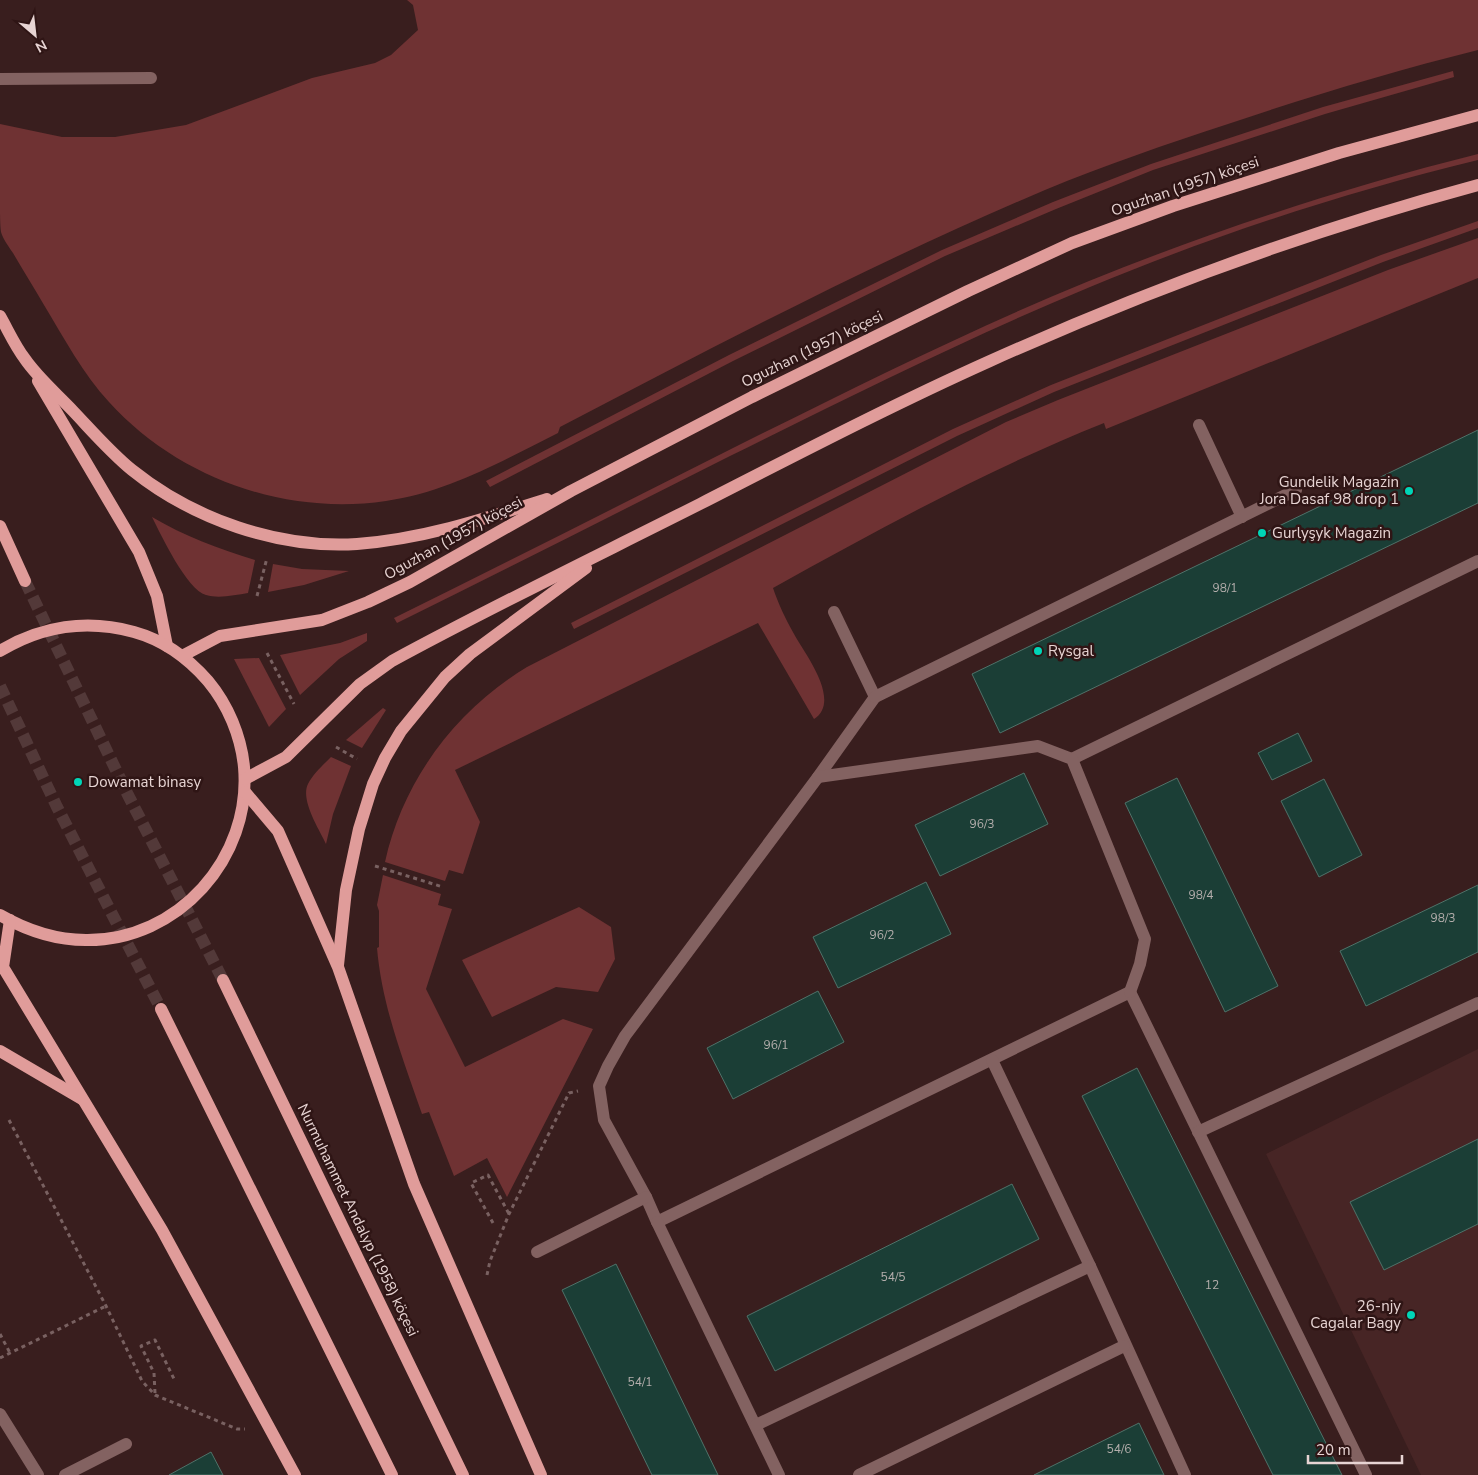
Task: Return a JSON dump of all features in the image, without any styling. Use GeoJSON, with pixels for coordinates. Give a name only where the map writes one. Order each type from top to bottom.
{"type":"FeatureCollection","features":[{"type":"Feature","properties":{"kind":"main road","name":"Oguzhan (1957) köçesi"},"geometry":{"type":"LineString","coordinates":[[182,656],[220,636],[322,620],[368,602],[410,582],[571,491],[752,397],[968,291],[1072,243],[1172,206],[1339,153],[1478,115]]}},
{"type":"Feature","properties":{"kind":"main road"},"geometry":{"type":"LineString","coordinates":[[245,785],[286,756],[360,684],[392,661],[870,418],[989,361],[1102,312],[1267,249],[1363,218],[1478,186]]}},
{"type":"Feature","properties":{"kind":"main road"},"geometry":{"type":"LineString","coordinates":[[0,316],[139,552],[157,596],[168,646]]}},
{"type":"Feature","properties":{"kind":"main road"},"geometry":{"type":"LineString","coordinates":[[25,359],[91,430],[131,469],[157,488],[189,507],[254,533],[305,542],[355,544],[406,539],[465,525],[571,491]]}},
{"type":"Feature","properties":{"kind":"main road"},"geometry":{"type":"LineString","coordinates":[[0,526],[25,581]]}},
{"type":"Feature","properties":{"kind":"main road"},"geometry":{"type":"LineString","coordinates":[[338,968],[346,890],[359,829],[373,784],[385,758],[401,731],[445,677],[470,654],[614,547]]}},
{"type":"Feature","properties":{"kind":"main road"},"geometry":{"type":"LineString","coordinates":[[0,652],[12,644],[37,633],[63,627],[90,625],[117,628],[143,635],[168,646],[200,672],[215,690],[237,732],[241,748],[245,785],[241,818],[232,843],[220,867],[204,888],[185,906],[162,921],[138,931],[112,938],[86,940],[60,938],[34,932],[5,918],[3,967],[162,1230],[295,1475]]}},
{"type":"Feature","properties":{"kind":"main road"},"geometry":{"type":"LineString","coordinates":[[245,785],[278,831],[338,968],[414,1184],[541,1475]]}},
{"type":"Feature","properties":{"kind":"main road","name":"Nurmuhammet Andalyp (1958) köçesi"},"geometry":{"type":"LineString","coordinates":[[223,980],[463,1475]]}},
{"type":"Feature","properties":{"kind":"main road"},"geometry":{"type":"LineString","coordinates":[[161,1009],[392,1475]]}},
{"type":"Feature","properties":{"kind":"main road"},"geometry":{"type":"LineString","coordinates":[[0,1051],[84,1100]]}},
{"type":"Feature","properties":{"kind":"lane"},"geometry":{"type":"LineString","coordinates":[[0,79],[151,78]]}},
{"type":"Feature","properties":{"kind":"lane"},"geometry":{"type":"LineString","coordinates":[[1199,425],[1242,517]]}},
{"type":"Feature","properties":{"kind":"lane"},"geometry":{"type":"LineString","coordinates":[[779,1475],[646,1197],[604,1120],[599,1086],[608,1066],[625,1036],[818,778],[875,697],[1296,490]]}},
{"type":"Feature","properties":{"kind":"lane"},"geometry":{"type":"LineString","coordinates":[[818,778],[1038,746],[1072,759],[1478,561]]}},
{"type":"Feature","properties":{"kind":"lane"},"geometry":{"type":"LineString","coordinates":[[834,612],[875,697]]}},
{"type":"Feature","properties":{"kind":"lane"},"geometry":{"type":"LineString","coordinates":[[657,1222],[1130,992],[1140,964],[1145,939],[1072,759]]}},
{"type":"Feature","properties":{"kind":"lane"},"geometry":{"type":"LineString","coordinates":[[1130,992],[1366,1475]]}},
{"type":"Feature","properties":{"kind":"lane"},"geometry":{"type":"LineString","coordinates":[[1198,1132],[1478,1003]]}},
{"type":"Feature","properties":{"kind":"lane"},"geometry":{"type":"LineString","coordinates":[[992,1060],[1090,1266],[1124,1346],[1184,1475]]}},
{"type":"Feature","properties":{"kind":"lane"},"geometry":{"type":"LineString","coordinates":[[537,1252],[646,1197]]}},
{"type":"Feature","properties":{"kind":"lane"},"geometry":{"type":"LineString","coordinates":[[756,1425],[1090,1266]]}},
{"type":"Feature","properties":{"kind":"lane"},"geometry":{"type":"LineString","coordinates":[[859,1475],[1124,1346]]}},
{"type":"Feature","properties":{"kind":"lane"},"geometry":{"type":"LineString","coordinates":[[0,1414],[38,1475]]}},
{"type":"Feature","properties":{"kind":"lane"},"geometry":{"type":"LineString","coordinates":[[66,1475],[126,1444]]}},
{"type":"Feature","properties":{"kind":"path"},"geometry":{"type":"LineString","coordinates":[[257,596],[267,556]]}},
{"type":"Feature","properties":{"kind":"path"},"geometry":{"type":"LineString","coordinates":[[267,654],[294,704]]}},
{"type":"Feature","properties":{"kind":"path"},"geometry":{"type":"LineString","coordinates":[[336,747],[357,759]]}},
{"type":"Feature","properties":{"kind":"path"},"geometry":{"type":"LineString","coordinates":[[375,866],[443,887]]}},
{"type":"Feature","properties":{"kind":"path"},"geometry":{"type":"LineString","coordinates":[[487,1275],[490,1261],[509,1214],[569,1093],[599,1086]]}},
{"type":"Feature","properties":{"kind":"path"},"geometry":{"type":"LineString","coordinates":[[8,1120],[106,1306],[142,1381],[155,1395],[237,1429],[246,1429]]}},
{"type":"Feature","properties":{"kind":"path"},"geometry":{"type":"LineString","coordinates":[[493,1223],[471,1183],[488,1175],[509,1214]]}},
{"type":"Feature","properties":{"kind":"path"},"geometry":{"type":"LineString","coordinates":[[0,1358],[106,1306]]}},
{"type":"Feature","properties":{"kind":"path"},"geometry":{"type":"LineString","coordinates":[[0,1334],[10,1354]]}},
{"type":"Feature","properties":{"kind":"path"},"geometry":{"type":"LineString","coordinates":[[155,1395],[154,1373],[141,1346],[155,1340],[175,1381]]}},
{"type":"Feature","properties":{"kind":"shaded area"},"geometry":{"type":"Polygon","coordinates":[[[407,0],[1478,0],[1478,50],[1384,75],[1259,114],[1136,155],[1045,190],[861,274],[560,427],[558,433],[475,474],[432,491],[386,501],[348,504],[310,503],[272,496],[236,486],[200,471],[167,452],[137,429],[109,402],[74,355],[1,232],[0,124],[62,137],[115,137],[186,125],[312,78],[375,63],[391,55],[418,30],[413,5],[407,0]]]}},
{"type":"Feature","properties":{"kind":"shaded area"},"geometry":{"type":"Polygon","coordinates":[[[1453,71],[1454,77],[1325,114],[1153,170],[945,256],[733,361],[490,487],[486,481],[729,355],[942,250],[1053,202],[1151,164],[1323,107],[1453,71]]]}},
{"type":"Feature","properties":{"kind":"shaded area"},"geometry":{"type":"Polygon","coordinates":[[[1478,154],[1478,160],[1379,186],[1233,232],[1044,306],[864,390],[397,623],[394,618],[869,381],[956,339],[1044,300],[1136,262],[1233,227],[1330,195],[1478,154]]]}},
{"type":"Feature","properties":{"kind":"shaded area"},"geometry":{"type":"Polygon","coordinates":[[[1478,221],[1478,228],[1383,262],[1054,392],[957,436],[574,629],[571,623],[953,429],[1051,385],[1381,255],[1478,221]]]}},
{"type":"Feature","properties":{"kind":"shaded area"},"geometry":{"type":"Polygon","coordinates":[[[1478,238],[1478,278],[1106,429],[1104,423],[1061,441],[936,500],[773,588],[785,617],[813,665],[823,689],[824,701],[822,711],[814,719],[758,623],[455,770],[480,822],[463,874],[449,870],[445,881],[385,862],[393,832],[405,803],[419,776],[436,750],[477,704],[501,684],[527,667],[1006,422],[1388,270],[1478,238]]]}},
{"type":"Feature","properties":{"kind":"shaded area"},"geometry":{"type":"Polygon","coordinates":[[[152,517],[202,542],[255,560],[248,593],[216,597],[199,591],[175,561],[152,517]]]}},
{"type":"Feature","properties":{"kind":"shaded area"},"geometry":{"type":"Polygon","coordinates":[[[273,564],[302,569],[349,571],[304,585],[268,592],[273,564]]]}},
{"type":"Feature","properties":{"kind":"shaded area"},"geometry":{"type":"Polygon","coordinates":[[[367,633],[367,641],[339,659],[300,695],[280,655],[340,643],[367,633]]]}},
{"type":"Feature","properties":{"kind":"shaded area"},"geometry":{"type":"Polygon","coordinates":[[[259,658],[286,709],[269,727],[234,659],[259,658]]]}},
{"type":"Feature","properties":{"kind":"shaded area"},"geometry":{"type":"Polygon","coordinates":[[[383,708],[386,710],[362,748],[346,740],[383,708]]]}},
{"type":"Feature","properties":{"kind":"shaded area"},"geometry":{"type":"Polygon","coordinates":[[[331,757],[351,766],[333,814],[326,844],[311,814],[306,791],[308,784],[318,770],[331,757]]]}},
{"type":"Feature","properties":{"kind":"shaded area"},"geometry":{"type":"Polygon","coordinates":[[[383,875],[441,894],[438,905],[452,909],[426,989],[465,1067],[563,1019],[593,1029],[507,1197],[487,1158],[454,1176],[429,1112],[422,1114],[394,1032],[383,991],[377,948],[379,947],[379,911],[377,905],[383,875]]]}},
{"type":"Feature","properties":{"kind":"shaded area"},"geometry":{"type":"Polygon","coordinates":[[[579,907],[611,927],[615,959],[598,992],[556,987],[492,1017],[462,960],[579,907]]]}},
{"type":"Feature","properties":{"kind":"shaded area","name":"26-njy Cagalar Bagy"},"geometry":{"type":"Polygon","coordinates":[[[1478,1049],[1478,1475],[1421,1475],[1266,1154],[1478,1049]]]}},
{"type":"Feature","properties":{"kind":"building"},"geometry":{"type":"Polygon","coordinates":[[[1478,430],[1478,503],[1000,733],[972,674],[1478,430]]]}},
{"type":"Feature","properties":{"kind":"building"},"geometry":{"type":"Polygon","coordinates":[[[1298,733],[1312,761],[1272,780],[1258,753],[1298,733]]]}},
{"type":"Feature","properties":{"kind":"building"},"geometry":{"type":"Polygon","coordinates":[[[1024,773],[1048,824],[940,876],[915,825],[1024,773]]]}},
{"type":"Feature","properties":{"kind":"building"},"geometry":{"type":"Polygon","coordinates":[[[1177,778],[1278,986],[1225,1012],[1125,803],[1177,778]]]}},
{"type":"Feature","properties":{"kind":"building"},"geometry":{"type":"Polygon","coordinates":[[[1324,779],[1362,855],[1319,877],[1281,801],[1324,779]]]}},
{"type":"Feature","properties":{"kind":"building"},"geometry":{"type":"Polygon","coordinates":[[[926,882],[951,934],[838,988],[813,937],[926,882]]]}},
{"type":"Feature","properties":{"kind":"building"},"geometry":{"type":"Polygon","coordinates":[[[1478,885],[1478,952],[1366,1006],[1340,951],[1478,885]]]}},
{"type":"Feature","properties":{"kind":"building"},"geometry":{"type":"Polygon","coordinates":[[[818,991],[844,1042],[733,1099],[707,1048],[818,991]]]}},
{"type":"Feature","properties":{"kind":"building"},"geometry":{"type":"Polygon","coordinates":[[[1137,1068],[1342,1475],[1273,1475],[1082,1096],[1137,1068]]]}},
{"type":"Feature","properties":{"kind":"building"},"geometry":{"type":"Polygon","coordinates":[[[1478,1139],[1478,1224],[1384,1270],[1350,1202],[1478,1139]]]}},
{"type":"Feature","properties":{"kind":"building"},"geometry":{"type":"Polygon","coordinates":[[[1012,1184],[1039,1239],[775,1371],[747,1316],[1012,1184]]]}},
{"type":"Feature","properties":{"kind":"building"},"geometry":{"type":"Polygon","coordinates":[[[616,1264],[718,1475],[652,1475],[562,1290],[616,1264]]]}},
{"type":"Feature","properties":{"kind":"building"},"geometry":{"type":"Polygon","coordinates":[[[1139,1423],[1164,1475],[1034,1475],[1139,1423]]]}},
{"type":"Feature","properties":{"kind":"building"},"geometry":{"type":"Polygon","coordinates":[[[211,1452],[223,1475],[169,1475],[211,1452]]]}},
{"type":"Feature","properties":{"kind":"tunnel"},"geometry":{"type":"LineString","coordinates":[[25,581],[128,795],[223,980]]}},
{"type":"Feature","properties":{"kind":"tunnel"},"geometry":{"type":"LineString","coordinates":[[0,686],[57,807],[161,1009]]}},
{"type":"Feature","properties":{"kind":"place","name":"Gundelik Magazin Jora Dasaf 98 drop 1"},"geometry":{"type":"Point","coordinates":[1409,491]}},
{"type":"Feature","properties":{"kind":"place","name":"Gurlyşyk Magazin"},"geometry":{"type":"Point","coordinates":[1262,533]}},
{"type":"Feature","properties":{"kind":"place","name":"Rysgal"},"geometry":{"type":"Point","coordinates":[1038,651]}},
{"type":"Feature","properties":{"kind":"place","name":"Dowamat binasy"},"geometry":{"type":"Point","coordinates":[78,782]}},
{"type":"Feature","properties":{"kind":"place","name":"26-njy Cagalar Bagy"},"geometry":{"type":"Point","coordinates":[1411,1315]}}]}
